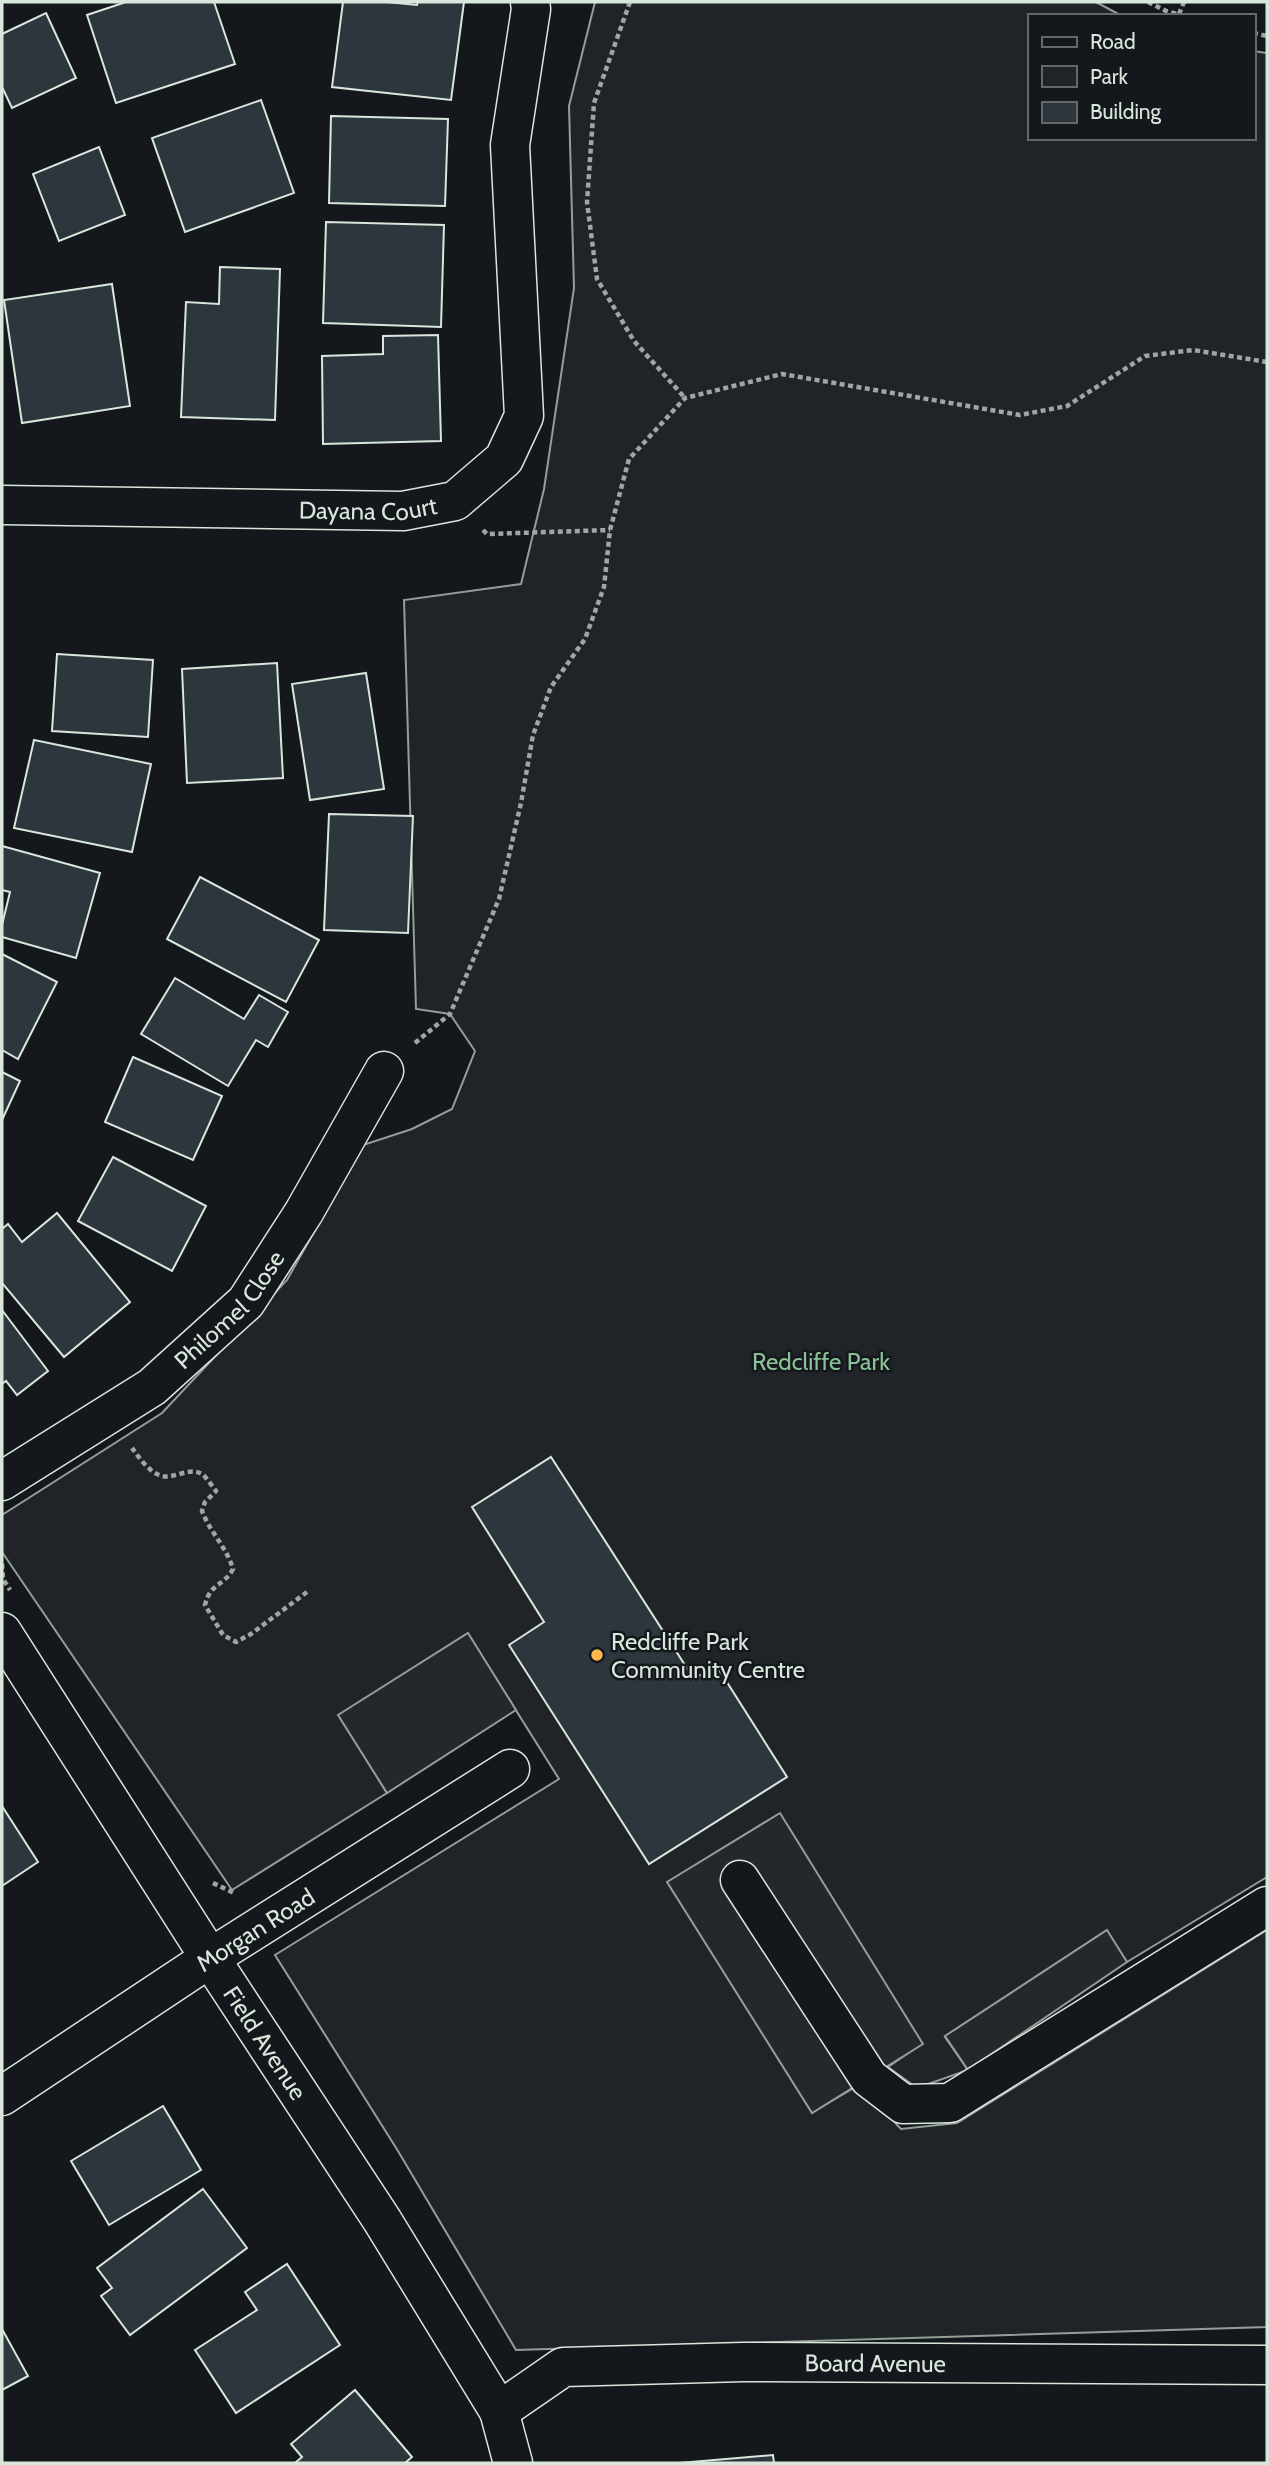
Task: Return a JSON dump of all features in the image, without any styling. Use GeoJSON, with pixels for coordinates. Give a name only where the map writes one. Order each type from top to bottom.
{"type":"FeatureCollection","features":[{"type":"Feature","properties":{"kind":"street","name":"Dayana Court"},"geometry":{"type":"LineString","coordinates":[[2,505],[403,512],[456,501],[504,459],[524,416],[510,145],[530,2]]}},
{"type":"Feature","properties":{"kind":"street","name":"Philomel Close"},"geometry":{"type":"LineString","coordinates":[[2,1481],[152,1387],[246,1302],[304,1212],[384,1071]]}},
{"type":"Feature","properties":{"kind":"street","name":"Field Avenue"},"geometry":{"type":"LineString","coordinates":[[2,1632],[210,1958],[382,2220],[499,2411],[513,2463]]}},
{"type":"Feature","properties":{"kind":"street","name":"Morgan Road"},"geometry":{"type":"LineString","coordinates":[[2,2096],[210,1958],[510,1769]]}},
{"type":"Feature","properties":{"kind":"street"},"geometry":{"type":"LineString","coordinates":[[740,1880],[869,2078],[903,2104],[950,2103],[1267,1906]]}},
{"type":"Feature","properties":{"kind":"street","name":"Board Avenue"},"geometry":{"type":"LineString","coordinates":[[499,2411],[563,2367],[743,2362],[1267,2365]]}},
{"type":"Feature","properties":{"kind":"path"},"geometry":{"type":"LineString","coordinates":[[630,2],[594,103],[587,201],[597,279],[634,341],[685,398]]}},
{"type":"Feature","properties":{"kind":"path"},"geometry":{"type":"LineString","coordinates":[[1148,2],[1179,14]]}},
{"type":"Feature","properties":{"kind":"path"},"geometry":{"type":"LineString","coordinates":[[384,1071],[450,1014],[499,899],[521,803],[533,734],[551,687],[584,639],[604,587],[610,530],[629,459],[685,398],[782,374],[1020,415],[1067,406],[1145,356],[1193,350],[1267,362]]}},
{"type":"Feature","properties":{"kind":"path"},"geometry":{"type":"LineString","coordinates":[[456,501],[487,534],[610,530]]}},
{"type":"Feature","properties":{"kind":"path"},"geometry":{"type":"LineString","coordinates":[[202,1475],[216,1491],[205,1502],[202,1511],[233,1569],[229,1576],[208,1592],[205,1605],[223,1635],[236,1642],[307,1592]]}},
{"type":"Feature","properties":{"kind":"green space","name":"Redcliffe Park"},"geometry":{"type":"Polygon","coordinates":[[[595,2],[1096,2],[1118,14],[1028,14],[1028,140],[1255,140],[1255,51],[1267,53],[1267,1877],[1127,1962],[1106,1931],[945,2037],[968,2070],[917,2088],[888,2067],[923,2043],[811,2113],[859,2085],[901,2129],[957,2123],[1267,1930],[1267,2327],[516,2350],[398,2151],[275,1955],[559,1779],[468,1634],[339,1715],[387,1793],[232,1890],[2,1552],[2,1515],[162,1413],[287,1280],[363,1145],[412,1129],[452,1109],[475,1051],[450,1014],[416,1009],[404,600],[521,584],[544,489],[574,288],[569,106],[595,2]]]}},
{"type":"Feature","properties":{"kind":"shaded area"},"geometry":{"type":"Polygon","coordinates":[[[468,1633],[516,1710],[387,1793],[338,1715],[468,1633]]]}},
{"type":"Feature","properties":{"kind":"shaded area"},"geometry":{"type":"Polygon","coordinates":[[[780,1813],[923,2044],[812,2113],[667,1882],[780,1813]]]}},
{"type":"Feature","properties":{"kind":"shaded area"},"geometry":{"type":"Polygon","coordinates":[[[1107,1930],[1127,1962],[968,2070],[945,2036],[1107,1930]]]}},
{"type":"Feature","properties":{"kind":"building"},"geometry":{"type":"Polygon","coordinates":[[[126,2],[214,2],[235,64],[116,103],[87,15],[126,2]]]}},
{"type":"Feature","properties":{"kind":"building"},"geometry":{"type":"Polygon","coordinates":[[[343,2],[417,5],[418,2],[464,2],[451,100],[332,87],[343,2]]]}},
{"type":"Feature","properties":{"kind":"building"},"geometry":{"type":"Polygon","coordinates":[[[46,13],[76,78],[12,108],[2,87],[2,34],[46,13]]]}},
{"type":"Feature","properties":{"kind":"building"},"geometry":{"type":"Polygon","coordinates":[[[261,100],[294,193],[185,232],[152,138],[261,100]]]}},
{"type":"Feature","properties":{"kind":"building"},"geometry":{"type":"Polygon","coordinates":[[[331,116],[448,119],[445,206],[329,203],[331,116]]]}},
{"type":"Feature","properties":{"kind":"building"},"geometry":{"type":"Polygon","coordinates":[[[99,147],[125,215],[59,241],[33,174],[99,147]]]}},
{"type":"Feature","properties":{"kind":"building"},"geometry":{"type":"Polygon","coordinates":[[[326,222],[444,225],[441,327],[323,323],[326,222]]]}},
{"type":"Feature","properties":{"kind":"building"},"geometry":{"type":"Polygon","coordinates":[[[220,267],[280,269],[275,420],[181,417],[186,302],[219,304],[220,267]]]}},
{"type":"Feature","properties":{"kind":"building"},"geometry":{"type":"Polygon","coordinates":[[[112,284],[130,406],[22,423],[4,300],[112,284]]]}},
{"type":"Feature","properties":{"kind":"building"},"geometry":{"type":"Polygon","coordinates":[[[438,335],[441,441],[323,444],[322,356],[383,354],[383,336],[438,335]]]}},
{"type":"Feature","properties":{"kind":"building"},"geometry":{"type":"Polygon","coordinates":[[[57,654],[153,660],[148,737],[52,731],[57,654]]]}},
{"type":"Feature","properties":{"kind":"building"},"geometry":{"type":"Polygon","coordinates":[[[277,663],[283,778],[187,783],[182,669],[277,663]]]}},
{"type":"Feature","properties":{"kind":"building"},"geometry":{"type":"Polygon","coordinates":[[[366,673],[384,789],[310,800],[292,684],[366,673]]]}},
{"type":"Feature","properties":{"kind":"building"},"geometry":{"type":"Polygon","coordinates":[[[34,740],[151,764],[132,852],[14,828],[34,740]]]}},
{"type":"Feature","properties":{"kind":"building"},"geometry":{"type":"Polygon","coordinates":[[[329,814],[413,816],[408,933],[324,930],[329,814]]]}},
{"type":"Feature","properties":{"kind":"building"},"geometry":{"type":"Polygon","coordinates":[[[2,846],[100,873],[76,958],[2,937],[2,925],[10,892],[2,890],[2,846]]]}},
{"type":"Feature","properties":{"kind":"building"},"geometry":{"type":"Polygon","coordinates":[[[200,877],[319,940],[286,1002],[167,939],[200,877]]]}},
{"type":"Feature","properties":{"kind":"building"},"geometry":{"type":"Polygon","coordinates":[[[2,954],[57,982],[18,1059],[2,1050],[2,954]]]}},
{"type":"Feature","properties":{"kind":"building"},"geometry":{"type":"Polygon","coordinates":[[[175,978],[244,1019],[259,995],[288,1012],[268,1047],[256,1040],[228,1086],[141,1034],[175,978]]]}},
{"type":"Feature","properties":{"kind":"building"},"geometry":{"type":"Polygon","coordinates":[[[133,1057],[222,1096],[193,1160],[105,1122],[133,1057]]]}},
{"type":"Feature","properties":{"kind":"building"},"geometry":{"type":"Polygon","coordinates":[[[2,1072],[20,1081],[2,1120],[2,1072]]]}},
{"type":"Feature","properties":{"kind":"building"},"geometry":{"type":"Polygon","coordinates":[[[113,1157],[206,1206],[172,1271],[78,1221],[113,1157]]]}},
{"type":"Feature","properties":{"kind":"building"},"geometry":{"type":"Polygon","coordinates":[[[57,1213],[130,1302],[64,1357],[2,1283],[2,1229],[8,1224],[22,1242],[57,1213]]]}},
{"type":"Feature","properties":{"kind":"building"},"geometry":{"type":"Polygon","coordinates":[[[2,1310],[48,1371],[17,1395],[6,1381],[2,1384],[2,1310]]]}},
{"type":"Feature","properties":{"kind":"building","name":"Redcliffe Park Community Centre"},"geometry":{"type":"Polygon","coordinates":[[[551,1457],[694,1679],[716,1665],[787,1777],[649,1864],[509,1645],[544,1622],[472,1507],[551,1457]]]}},
{"type":"Feature","properties":{"kind":"building"},"geometry":{"type":"Polygon","coordinates":[[[2,1806],[38,1862],[2,1886],[2,1806]]]}},
{"type":"Feature","properties":{"kind":"building"},"geometry":{"type":"Polygon","coordinates":[[[163,2106],[201,2170],[109,2225],[71,2161],[163,2106]]]}},
{"type":"Feature","properties":{"kind":"building"},"geometry":{"type":"Polygon","coordinates":[[[203,2189],[247,2248],[130,2335],[101,2296],[112,2288],[97,2268],[203,2189]]]}},
{"type":"Feature","properties":{"kind":"building"},"geometry":{"type":"Polygon","coordinates":[[[287,2264],[340,2345],[236,2413],[195,2350],[257,2310],[245,2292],[287,2264]]]}},
{"type":"Feature","properties":{"kind":"building"},"geometry":{"type":"Polygon","coordinates":[[[2,2329],[28,2376],[2,2390],[2,2329]]]}},
{"type":"Feature","properties":{"kind":"building"},"geometry":{"type":"Polygon","coordinates":[[[355,2390],[412,2457],[405,2463],[295,2463],[302,2457],[291,2444],[355,2390]]]}},
{"type":"Feature","properties":{"kind":"building"},"geometry":{"type":"Polygon","coordinates":[[[773,2455],[774,2463],[679,2463],[773,2455]]]}},
{"type":"Feature","properties":{"kind":"place","name":"Redcliffe Park Community Centre"},"geometry":{"type":"Point","coordinates":[597,1655]}}]}
